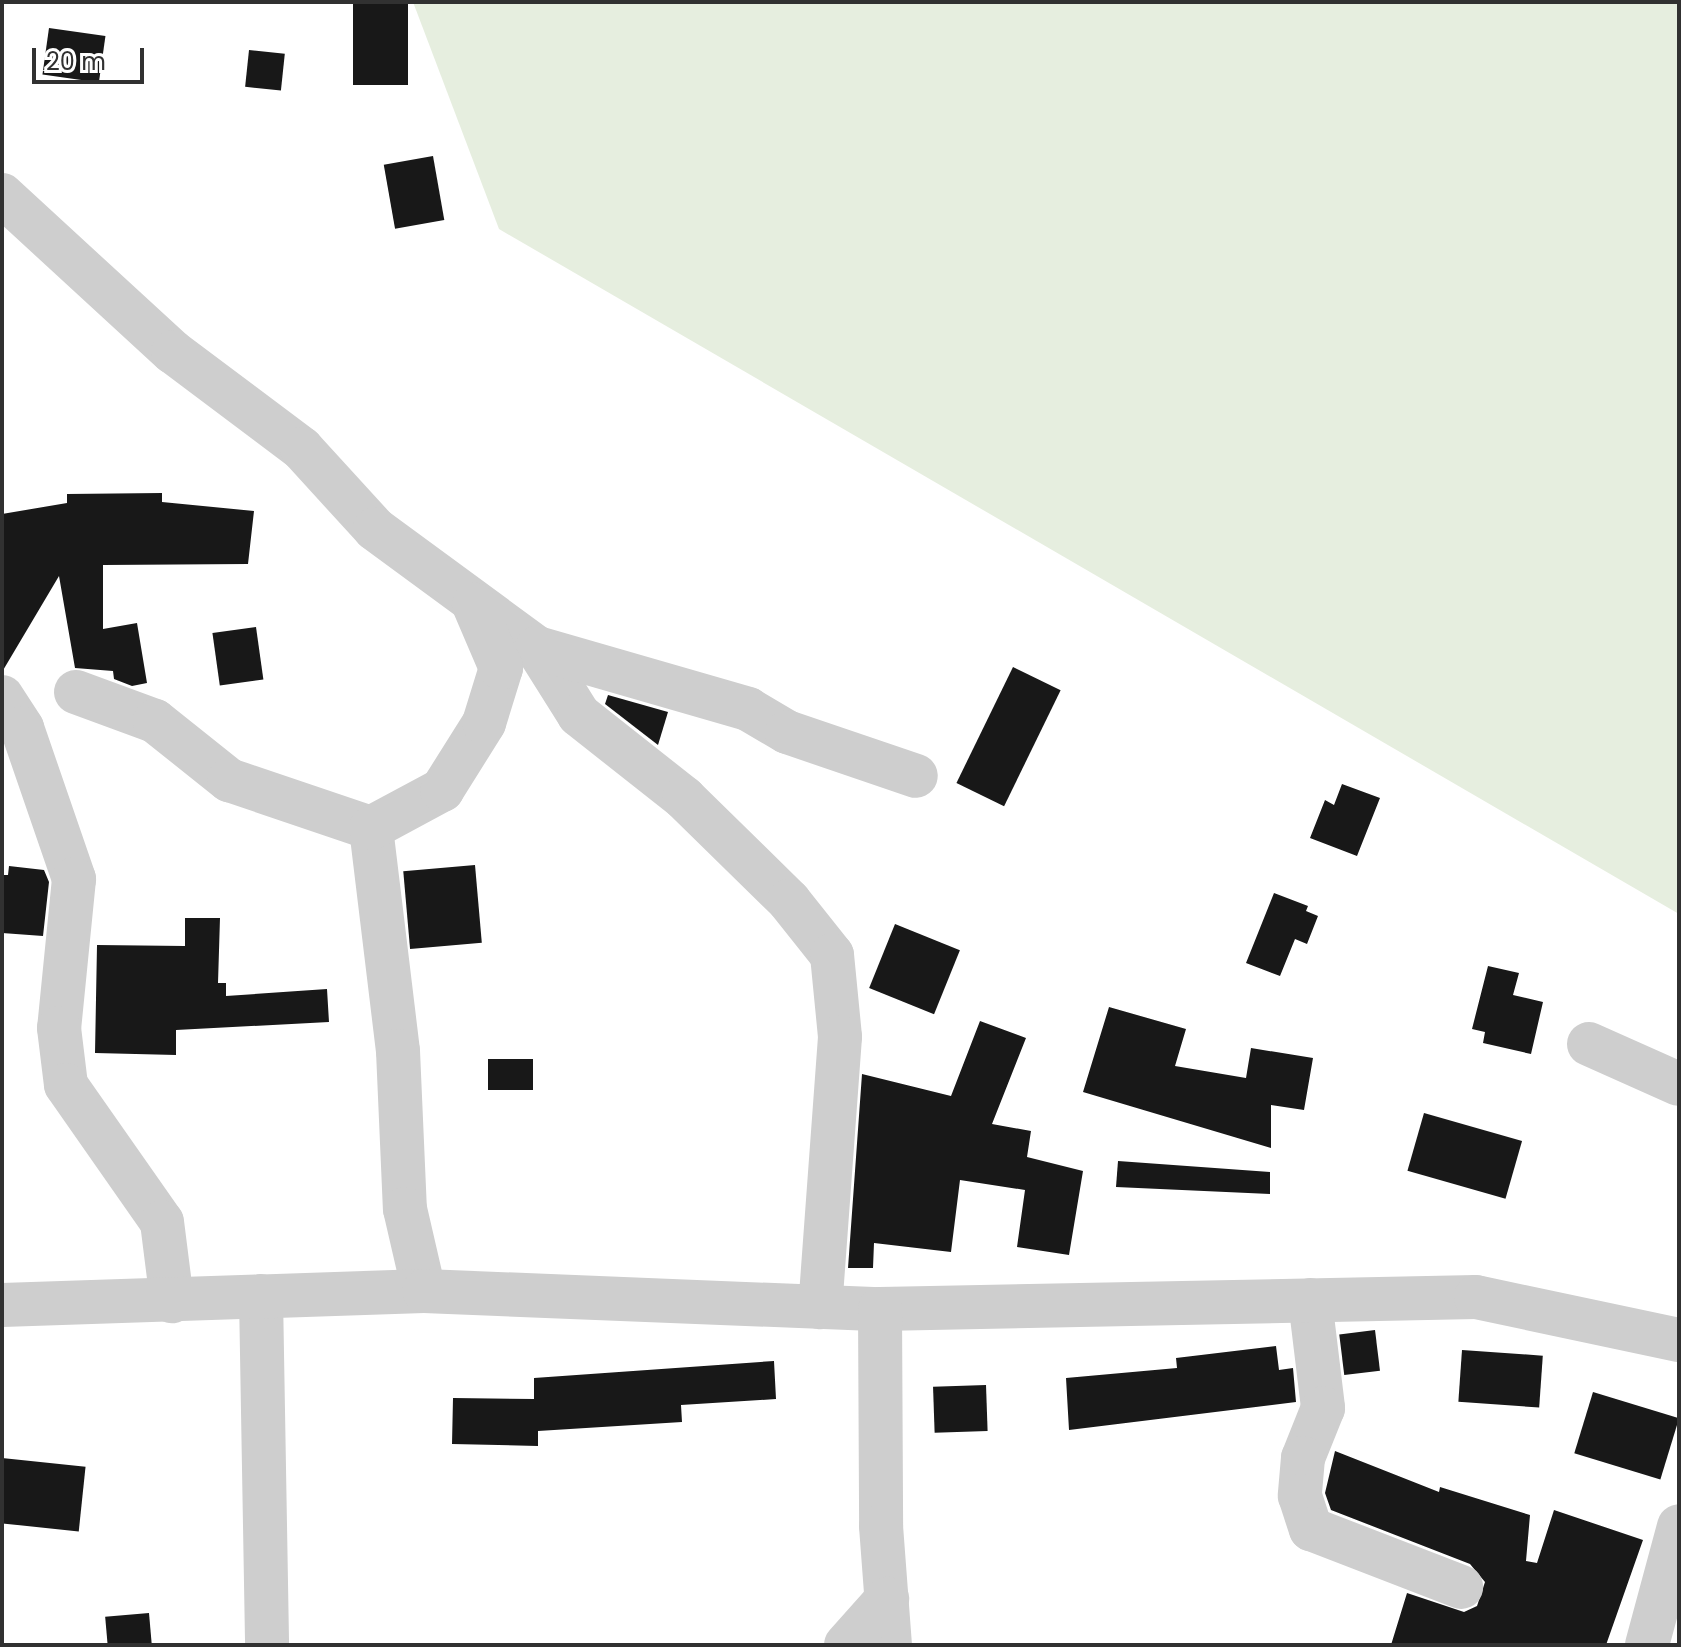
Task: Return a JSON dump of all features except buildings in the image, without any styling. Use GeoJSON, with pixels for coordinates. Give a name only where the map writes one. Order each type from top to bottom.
{"type":"FeatureCollection","features":[{"type":"Feature","properties":{"kind":"street"},"geometry":{"type":"LineString","coordinates":[[2,195],[173,352],[302,449],[375,529],[474,605],[537,648],[748,709],[787,732],[916,776]]}},
{"type":"Feature","properties":{"kind":"street"},"geometry":{"type":"LineString","coordinates":[[76,692],[155,721],[229,780],[371,828],[442,790],[484,723],[501,668],[474,605]]}},
{"type":"Feature","properties":{"kind":"street"},"geometry":{"type":"LineString","coordinates":[[537,648],[579,715],[684,798],[789,901],[832,955],[840,1037],[820,1307]]}},
{"type":"Feature","properties":{"kind":"street"},"geometry":{"type":"LineString","coordinates":[[9,719],[74,879],[59,1028],[66,1085],[162,1222],[172,1301]]}},
{"type":"Feature","properties":{"kind":"street"},"geometry":{"type":"LineString","coordinates":[[371,828],[398,1051],[405,1209],[424,1291]]}},
{"type":"Feature","properties":{"kind":"street"},"geometry":{"type":"LineString","coordinates":[[1589,1044],[1679,1084]]}},
{"type":"Feature","properties":{"kind":"street"},"geometry":{"type":"LineString","coordinates":[[2,1305],[424,1291],[880,1309],[1476,1297],[1679,1340]]}},
{"type":"Feature","properties":{"kind":"street"},"geometry":{"type":"LineString","coordinates":[[261,1296],[267,1645]]}},
{"type":"Feature","properties":{"kind":"street"},"geometry":{"type":"LineString","coordinates":[[1310,1300],[1323,1408],[1303,1458],[1300,1496],[1311,1529],[1461,1587]]}},
{"type":"Feature","properties":{"kind":"street"},"geometry":{"type":"LineString","coordinates":[[880,1309],[890,1645]]}},
{"type":"Feature","properties":{"kind":"street"},"geometry":{"type":"LineString","coordinates":[[1647,1645],[1668,1600],[1679,1526]]}},
{"type":"Feature","properties":{"kind":"street"},"geometry":{"type":"LineString","coordinates":[[846,1645],[887,1599]]}},
{"type":"Feature","properties":{"kind":"green space"},"geometry":{"type":"Polygon","coordinates":[[[413,2],[1679,2],[1679,914],[499,229],[413,2]]]}}]}
